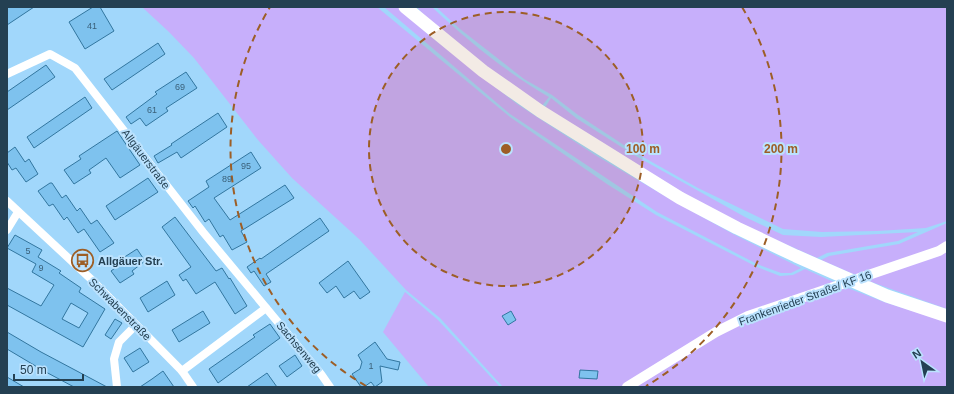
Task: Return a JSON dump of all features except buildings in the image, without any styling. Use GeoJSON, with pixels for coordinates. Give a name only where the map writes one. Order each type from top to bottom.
{"type":"FeatureCollection","features":[{"type":"Feature","properties":{"kind":"main road"},"geometry":{"type":"LineString","coordinates":[[405,7],[483,71],[546,116],[680,198],[737,228],[796,256],[887,296],[947,316]]}},
{"type":"Feature","properties":{"kind":"street","name":"Allgäuerstraße"},"geometry":{"type":"LineString","coordinates":[[7,74],[50,54],[75,68],[202,232],[266,308]]}},
{"type":"Feature","properties":{"kind":"street","name":"Schwabenstraße"},"geometry":{"type":"LineString","coordinates":[[7,201],[92,280],[182,371],[193,387]]}},
{"type":"Feature","properties":{"kind":"street"},"geometry":{"type":"LineString","coordinates":[[7,230],[18,212]]}},
{"type":"Feature","properties":{"kind":"street","name":"Frankenrieder Straße/ KF 16"},"geometry":{"type":"LineString","coordinates":[[627,387],[716,332],[748,316],[939,251],[947,246]]}},
{"type":"Feature","properties":{"kind":"street"},"geometry":{"type":"LineString","coordinates":[[182,371],[266,308]]}},
{"type":"Feature","properties":{"kind":"street","name":"Sachsenweg"},"geometry":{"type":"LineString","coordinates":[[266,308],[330,387]]}},
{"type":"Feature","properties":{"kind":"street"},"geometry":{"type":"LineString","coordinates":[[117,387],[114,359],[119,342],[136,325]]}},
{"type":"Feature","properties":{"kind":"shaded area"},"geometry":{"type":"Polygon","coordinates":[[[142,7],[377,7],[510,117],[607,184],[656,215],[757,267],[780,276],[793,275],[805,269],[838,284],[747,312],[621,387],[503,387],[440,318],[406,290],[359,239],[292,178],[258,140],[194,58],[142,7]]]}},
{"type":"Feature","properties":{"kind":"shaded area"},"geometry":{"type":"Polygon","coordinates":[[[384,7],[398,7],[430,36],[517,104],[595,155],[733,234],[801,268],[791,273],[781,273],[757,264],[657,212],[510,114],[384,7]]]}},
{"type":"Feature","properties":{"kind":"shaded area"},"geometry":{"type":"Polygon","coordinates":[[[417,7],[432,7],[459,32],[488,55],[549,97],[541,107],[486,67],[427,19],[417,7]]]}},
{"type":"Feature","properties":{"kind":"shaded area"},"geometry":{"type":"Polygon","coordinates":[[[436,7],[947,7],[947,221],[926,228],[877,231],[822,232],[783,229],[698,188],[636,153],[578,115],[552,95],[524,79],[460,29],[436,7]]]}},
{"type":"Feature","properties":{"kind":"shaded area"},"geometry":{"type":"Polygon","coordinates":[[[551,98],[576,118],[634,155],[745,217],[783,235],[821,237],[918,232],[898,241],[827,253],[817,258],[740,224],[683,194],[544,109],[551,98]]]}},
{"type":"Feature","properties":{"kind":"shaded area"},"geometry":{"type":"Polygon","coordinates":[[[947,223],[947,242],[937,248],[858,276],[821,260],[829,256],[899,244],[947,223]]]}},
{"type":"Feature","properties":{"kind":"shaded area"},"geometry":{"type":"Polygon","coordinates":[[[947,249],[947,309],[866,280],[947,249]]]}},
{"type":"Feature","properties":{"kind":"shaded area"},"geometry":{"type":"Polygon","coordinates":[[[845,287],[884,302],[947,322],[947,387],[633,387],[687,352],[750,319],[845,287]]]}},
{"type":"Feature","properties":{"kind":"shaded area"},"geometry":{"type":"Polygon","coordinates":[[[405,292],[438,320],[500,387],[429,387],[383,332],[405,292]]]}},
{"type":"Feature","properties":{"kind":"place","name":"Allgäuer Str."},"geometry":{"type":"Point","coordinates":[82,261]}}]}
